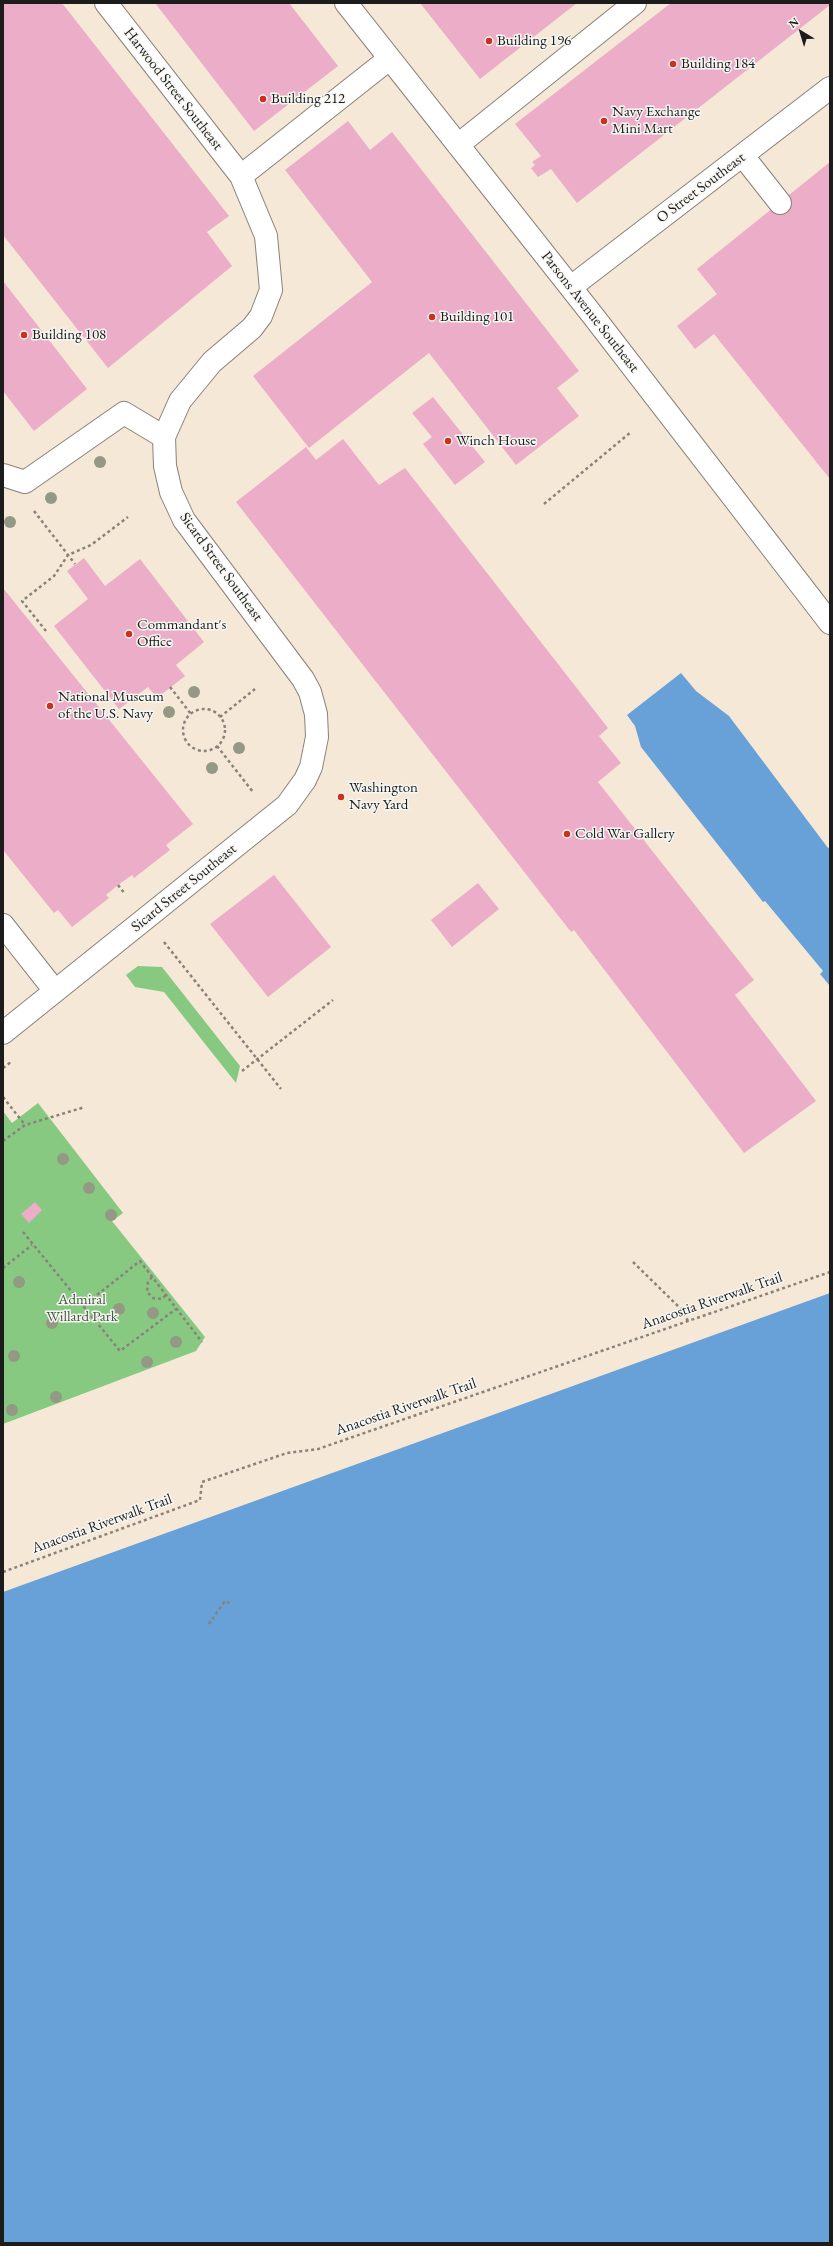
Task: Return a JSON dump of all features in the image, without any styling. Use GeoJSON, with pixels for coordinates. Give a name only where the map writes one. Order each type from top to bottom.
{"type":"FeatureCollection","features":[{"type":"Feature","properties":{"kind":"street","name":"Harwood Street Southeast"},"geometry":{"type":"LineString","coordinates":[[106,3],[241,176]]}},
{"type":"Feature","properties":{"kind":"street","name":"Parsons Avenue Southeast"},"geometry":{"type":"LineString","coordinates":[[346,3],[571,287],[830,623]]}},
{"type":"Feature","properties":{"kind":"street"},"geometry":{"type":"LineString","coordinates":[[458,145],[635,3]]}},
{"type":"Feature","properties":{"kind":"street"},"geometry":{"type":"LineString","coordinates":[[241,176],[390,59]]}},
{"type":"Feature","properties":{"kind":"street","name":"O Street Southeast"},"geometry":{"type":"LineString","coordinates":[[571,287],[830,88]]}},
{"type":"Feature","properties":{"kind":"street"},"geometry":{"type":"LineString","coordinates":[[743,156],[780,203]]}},
{"type":"Feature","properties":{"kind":"street","name":"Sicard Street Southeast"},"geometry":{"type":"LineString","coordinates":[[3,1033],[287,805],[305,780],[315,752],[317,737],[316,714],[310,692],[303,679],[184,520],[169,485],[165,466],[164,437],[180,401],[187,390],[212,362],[252,328],[261,316],[271,290],[266,236],[241,176]]}},
{"type":"Feature","properties":{"kind":"street"},"geometry":{"type":"LineString","coordinates":[[3,475],[25,482],[124,413],[164,437]]}},
{"type":"Feature","properties":{"kind":"street"},"geometry":{"type":"LineString","coordinates":[[3,925],[55,991]]}},
{"type":"Feature","properties":{"kind":"path"},"geometry":{"type":"LineString","coordinates":[[544,504],[631,432]]}},
{"type":"Feature","properties":{"kind":"path"},"geometry":{"type":"LineString","coordinates":[[32,508],[75,564]]}},
{"type":"Feature","properties":{"kind":"path"},"geometry":{"type":"LineString","coordinates":[[46,631],[22,601],[54,576],[68,555],[91,545],[128,517]]}},
{"type":"Feature","properties":{"kind":"path"},"geometry":{"type":"LineString","coordinates":[[170,687],[191,714]]}},
{"type":"Feature","properties":{"kind":"path"},"geometry":{"type":"LineString","coordinates":[[220,717],[255,689]]}},
{"type":"Feature","properties":{"kind":"path"},"geometry":{"type":"LineString","coordinates":[[202,709],[209,710],[220,717],[225,729],[224,735],[217,746],[205,751],[192,748],[187,744],[182,731],[183,724],[191,714],[202,709]]}},
{"type":"Feature","properties":{"kind":"path"},"geometry":{"type":"LineString","coordinates":[[217,746],[253,792]]}},
{"type":"Feature","properties":{"kind":"path"},"geometry":{"type":"LineString","coordinates":[[118,886],[125,894]]}},
{"type":"Feature","properties":{"kind":"path"},"geometry":{"type":"LineString","coordinates":[[164,943],[281,1089]]}},
{"type":"Feature","properties":{"kind":"path"},"geometry":{"type":"LineString","coordinates":[[242,1071],[333,1000]]}},
{"type":"Feature","properties":{"kind":"path"},"geometry":{"type":"LineString","coordinates":[[3,1097],[25,1125]]}},
{"type":"Feature","properties":{"kind":"path"},"geometry":{"type":"LineString","coordinates":[[3,1141],[25,1125],[84,1107]]}},
{"type":"Feature","properties":{"kind":"path"},"geometry":{"type":"LineString","coordinates":[[23,1232],[32,1245],[120,1351],[176,1309]]}},
{"type":"Feature","properties":{"kind":"path"},"geometry":{"type":"LineString","coordinates":[[3,1268],[32,1245]]}},
{"type":"Feature","properties":{"kind":"path"},"geometry":{"type":"LineString","coordinates":[[83,1306],[140,1261],[202,1342]]}},
{"type":"Feature","properties":{"kind":"path"},"geometry":{"type":"LineString","coordinates":[[633,1262],[681,1309],[688,1322]]}},
{"type":"Feature","properties":{"kind":"path","name":"Anacostia Riverwalk Trail"},"geometry":{"type":"LineString","coordinates":[[3,1572],[200,1500],[202,1482],[287,1453],[318,1449],[830,1272]]}},
{"type":"Feature","properties":{"kind":"path"},"geometry":{"type":"LineString","coordinates":[[152,1277],[148,1282],[147,1292],[153,1298],[162,1299],[166,1295]]}},
{"type":"Feature","properties":{"kind":"path"},"geometry":{"type":"LineString","coordinates":[[209,1624],[224,1601],[231,1604]]}},
{"type":"Feature","properties":{"kind":"green space"},"geometry":{"type":"Polygon","coordinates":[[[138,966],[162,967],[240,1066],[236,1083],[164,992],[135,987],[126,975],[138,966]]]}},
{"type":"Feature","properties":{"kind":"green space","name":"Admiral Willard Park"},"geometry":{"type":"Polygon","coordinates":[[[38,1103],[123,1213],[112,1221],[205,1337],[196,1351],[3,1424],[3,1111],[12,1123],[38,1103]]]}},
{"type":"Feature","properties":{"kind":"water"},"geometry":{"type":"Polygon","coordinates":[[[681,673],[696,691],[729,716],[828,848],[830,847],[830,986],[820,974],[823,971],[765,901],[763,902],[641,747],[635,726],[627,715],[681,673]]]}},
{"type":"Feature","properties":{"kind":"water"},"geometry":{"type":"Polygon","coordinates":[[[830,1293],[830,2243],[3,2243],[3,1592],[830,1293]]]}},
{"type":"Feature","properties":{"kind":"building"},"geometry":{"type":"Polygon","coordinates":[[[3,3],[62,3],[229,216],[207,232],[232,266],[108,368],[3,235],[3,3]]]}},
{"type":"Feature","properties":{"kind":"building","name":"Building 212"},"geometry":{"type":"Polygon","coordinates":[[[155,3],[289,3],[338,66],[254,131],[155,3]]]}},
{"type":"Feature","properties":{"kind":"building","name":"Building 196"},"geometry":{"type":"Polygon","coordinates":[[[420,3],[577,3],[480,79],[420,3]]]}},
{"type":"Feature","properties":{"kind":"building","name":"Building 184"},"geometry":{"type":"Polygon","coordinates":[[[671,3],[830,3],[830,5],[577,203],[551,169],[538,177],[531,168],[535,165],[532,162],[541,156],[515,124],[671,3]]]}},
{"type":"Feature","properties":{"kind":"building","name":"Building 101"},"geometry":{"type":"Polygon","coordinates":[[[348,121],[370,150],[392,132],[579,371],[557,388],[579,416],[516,465],[429,353],[309,448],[253,376],[372,282],[285,170],[348,121]]]}},
{"type":"Feature","properties":{"kind":"building"},"geometry":{"type":"Polygon","coordinates":[[[830,162],[830,479],[714,334],[695,349],[677,326],[717,294],[697,269],[830,162]]]}},
{"type":"Feature","properties":{"kind":"building","name":"Building 108"},"geometry":{"type":"Polygon","coordinates":[[[3,281],[87,389],[34,431],[3,391],[3,281]]]}},
{"type":"Feature","properties":{"kind":"building","name":"Winch House"},"geometry":{"type":"Polygon","coordinates":[[[433,397],[485,462],[455,485],[423,444],[432,437],[412,413],[433,397]]]}},
{"type":"Feature","properties":{"kind":"building","name":"Cold War Gallery"},"geometry":{"type":"Polygon","coordinates":[[[343,439],[379,485],[405,468],[608,728],[599,736],[621,763],[598,782],[754,980],[735,995],[816,1101],[744,1153],[574,930],[571,932],[236,502],[306,447],[316,460],[343,439]]]}},
{"type":"Feature","properties":{"kind":"building","name":"Commandant's Office"},"geometry":{"type":"Polygon","coordinates":[[[84,558],[105,586],[140,559],[204,642],[176,665],[185,676],[157,698],[148,687],[119,709],[54,626],[88,599],[67,571],[84,558]]]}},
{"type":"Feature","properties":{"kind":"building","name":"National Museum of the U.S. Navy"},"geometry":{"type":"Polygon","coordinates":[[[3,588],[193,824],[166,845],[170,850],[134,878],[132,875],[118,885],[106,895],[109,898],[72,927],[58,910],[54,913],[3,850],[3,588]]]}},
{"type":"Feature","properties":{"kind":"building"},"geometry":{"type":"Polygon","coordinates":[[[274,875],[331,947],[268,997],[210,924],[274,875]]]}},
{"type":"Feature","properties":{"kind":"building"},"geometry":{"type":"Polygon","coordinates":[[[478,883],[499,909],[452,947],[431,920],[478,883]]]}},
{"type":"Feature","properties":{"kind":"building"},"geometry":{"type":"Polygon","coordinates":[[[35,1202],[42,1210],[29,1223],[21,1214],[35,1202]]]}},
{"type":"Feature","properties":{"kind":"place","name":"Building 196"},"geometry":{"type":"Point","coordinates":[489,41]}},
{"type":"Feature","properties":{"kind":"place","name":"Building 184"},"geometry":{"type":"Point","coordinates":[673,64]}},
{"type":"Feature","properties":{"kind":"place","name":"Building 212"},"geometry":{"type":"Point","coordinates":[263,99]}},
{"type":"Feature","properties":{"kind":"place","name":"Navy Exchange Mini Mart"},"geometry":{"type":"Point","coordinates":[604,121]}},
{"type":"Feature","properties":{"kind":"place","name":"Building 101"},"geometry":{"type":"Point","coordinates":[432,317]}},
{"type":"Feature","properties":{"kind":"place","name":"Building 108"},"geometry":{"type":"Point","coordinates":[24,335]}},
{"type":"Feature","properties":{"kind":"place","name":"Winch House"},"geometry":{"type":"Point","coordinates":[448,441]}},
{"type":"Feature","properties":{"kind":"place","name":"Commandant's Office"},"geometry":{"type":"Point","coordinates":[129,634]}},
{"type":"Feature","properties":{"kind":"place","name":"National Museum of the U.S. Navy"},"geometry":{"type":"Point","coordinates":[50,706]}},
{"type":"Feature","properties":{"kind":"place","name":"Washington Navy Yard"},"geometry":{"type":"Point","coordinates":[341,797]}},
{"type":"Feature","properties":{"kind":"place","name":"Cold War Gallery"},"geometry":{"type":"Point","coordinates":[567,834]}}]}
